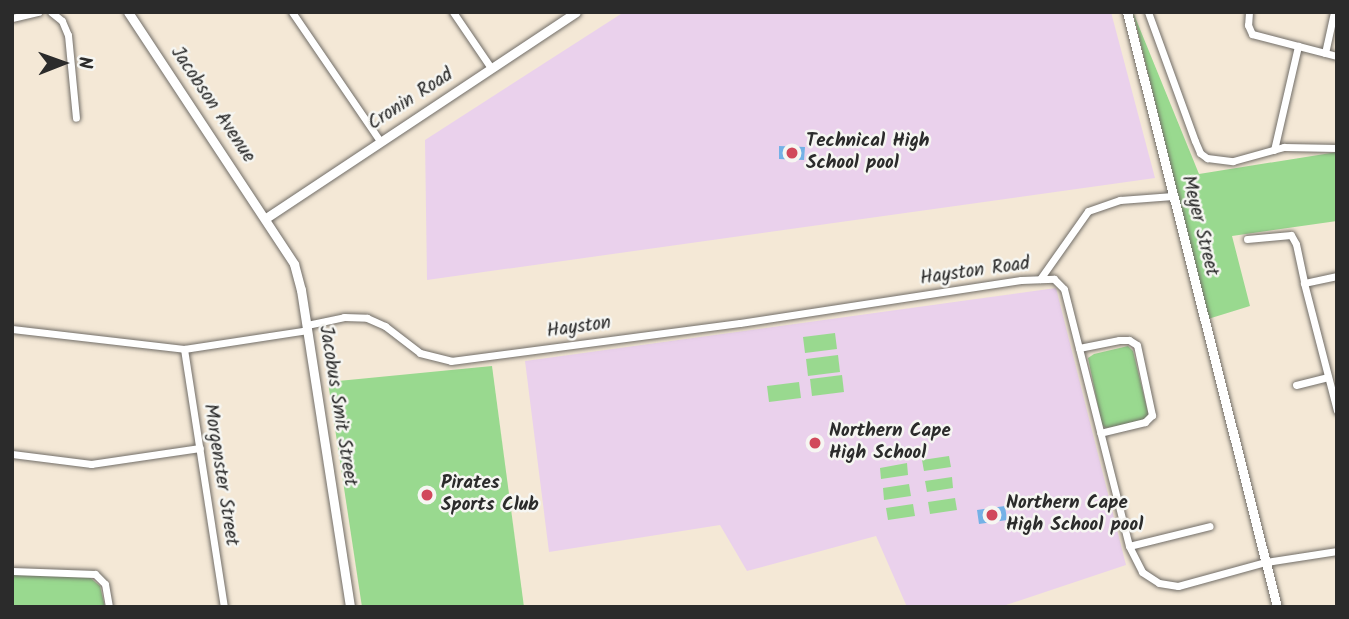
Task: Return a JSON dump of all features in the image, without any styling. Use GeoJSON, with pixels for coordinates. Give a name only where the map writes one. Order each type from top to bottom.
{"type":"FeatureCollection","features":[{"type":"Feature","properties":{"kind":"street"},"geometry":{"type":"LineString","coordinates":[[12,18],[38,12]]}},
{"type":"Feature","properties":{"kind":"street"},"geometry":{"type":"LineString","coordinates":[[51,12],[62,21],[70,41],[76,118]]}},
{"type":"Feature","properties":{"kind":"street","name":"Jacobson Avenue"},"geometry":{"type":"LineString","coordinates":[[128,12],[266,218]]}},
{"type":"Feature","properties":{"kind":"street"},"geometry":{"type":"LineString","coordinates":[[292,12],[380,141]]}},
{"type":"Feature","properties":{"kind":"street"},"geometry":{"type":"LineString","coordinates":[[453,12],[491,68]]}},
{"type":"Feature","properties":{"kind":"street","name":"Cronin Road"},"geometry":{"type":"LineString","coordinates":[[266,218],[576,12]]}},
{"type":"Feature","properties":{"kind":"street","name":"Meyer Street"},"geometry":{"type":"LineString","coordinates":[[1127,12],[1275,607]]}},
{"type":"Feature","properties":{"kind":"street"},"geometry":{"type":"LineString","coordinates":[[1148,12],[1200,153],[1207,158],[1223,161],[1256,157],[1284,148],[1337,148]]}},
{"type":"Feature","properties":{"kind":"street"},"geometry":{"type":"LineString","coordinates":[[1249,12],[1248,25],[1252,34],[1337,56]]}},
{"type":"Feature","properties":{"kind":"street"},"geometry":{"type":"LineString","coordinates":[[1325,53],[1334,12]]}},
{"type":"Feature","properties":{"kind":"street"},"geometry":{"type":"LineString","coordinates":[[1274,150],[1298,46]]}},
{"type":"Feature","properties":{"kind":"street"},"geometry":{"type":"LineString","coordinates":[[1040,279],[1088,211],[1120,200],[1173,196]]}},
{"type":"Feature","properties":{"kind":"street","name":"Jacobus Smit Street"},"geometry":{"type":"LineString","coordinates":[[266,218],[294,264],[307,328],[350,607]]}},
{"type":"Feature","properties":{"kind":"street"},"geometry":{"type":"LineString","coordinates":[[1247,239],[1291,235],[1296,244],[1337,411]]}},
{"type":"Feature","properties":{"kind":"street"},"geometry":{"type":"LineString","coordinates":[[1304,284],[1337,276]]}},
{"type":"Feature","properties":{"kind":"street","name":"Hayston Road"},"geometry":{"type":"LineString","coordinates":[[866,302],[1040,279],[1054,279],[1063,286],[1129,547],[1142,572],[1150,579],[1168,586],[1191,584],[1264,563],[1337,551]]}},
{"type":"Feature","properties":{"kind":"street","name":"Hayston"},"geometry":{"type":"LineString","coordinates":[[12,330],[184,349],[307,328],[344,317],[367,318],[385,326],[421,353],[452,361],[740,323],[866,302]]}},
{"type":"Feature","properties":{"kind":"street"},"geometry":{"type":"LineString","coordinates":[[1079,348],[1119,340],[1134,342],[1151,402],[1152,415],[1145,422],[1100,433]]}},
{"type":"Feature","properties":{"kind":"street","name":"Morgenster Street"},"geometry":{"type":"LineString","coordinates":[[184,349],[225,607]]}},
{"type":"Feature","properties":{"kind":"street"},"geometry":{"type":"LineString","coordinates":[[1296,385],[1328,377]]}},
{"type":"Feature","properties":{"kind":"street"},"geometry":{"type":"LineString","coordinates":[[12,454],[91,464],[200,448]]}},
{"type":"Feature","properties":{"kind":"street"},"geometry":{"type":"LineString","coordinates":[[1129,547],[1210,526]]}},
{"type":"Feature","properties":{"kind":"street"},"geometry":{"type":"LineString","coordinates":[[12,571],[95,575],[105,584],[109,607]]}},
{"type":"Feature","properties":{"kind":"shaded area"},"geometry":{"type":"Polygon","coordinates":[[[624,12],[1111,12],[1155,178],[427,280],[425,140],[624,12]]]}},
{"type":"Feature","properties":{"kind":"shaded area","name":"Northern Cape High School"},"geometry":{"type":"Polygon","coordinates":[[[1056,288],[1126,565],[1000,607],[907,607],[876,536],[747,571],[720,525],[549,552],[525,361],[1056,288]]]}},
{"type":"Feature","properties":{"kind":"green space"},"geometry":{"type":"Polygon","coordinates":[[[1133,12],[1199,174],[1337,152],[1337,221],[1232,236],[1250,306],[1208,319],[1133,12]]]}},
{"type":"Feature","properties":{"kind":"green space"},"geometry":{"type":"Polygon","coordinates":[[[835,333],[837,349],[805,353],[803,337],[835,333]]]}},
{"type":"Feature","properties":{"kind":"green space"},"geometry":{"type":"Polygon","coordinates":[[[1128,346],[1133,351],[1149,417],[1147,421],[1106,428],[1102,425],[1088,358],[1094,354],[1128,346]]]}},
{"type":"Feature","properties":{"kind":"green space"},"geometry":{"type":"Polygon","coordinates":[[[838,355],[840,372],[808,376],[806,359],[838,355]]]}},
{"type":"Feature","properties":{"kind":"green space","name":"Pirates Sports Club"},"geometry":{"type":"Polygon","coordinates":[[[492,366],[524,607],[362,607],[328,382],[492,366]]]}},
{"type":"Feature","properties":{"kind":"green space"},"geometry":{"type":"Polygon","coordinates":[[[842,375],[844,392],[812,396],[810,379],[842,375]]]}},
{"type":"Feature","properties":{"kind":"green space"},"geometry":{"type":"Polygon","coordinates":[[[799,382],[801,398],[769,402],[767,386],[799,382]]]}},
{"type":"Feature","properties":{"kind":"green space"},"geometry":{"type":"Polygon","coordinates":[[[949,456],[951,467],[924,471],[922,460],[949,456]]]}},
{"type":"Feature","properties":{"kind":"green space"},"geometry":{"type":"Polygon","coordinates":[[[907,463],[908,475],[881,479],[880,468],[907,463]]]}},
{"type":"Feature","properties":{"kind":"green space"},"geometry":{"type":"Polygon","coordinates":[[[952,477],[953,488],[927,492],[925,481],[952,477]]]}},
{"type":"Feature","properties":{"kind":"green space"},"geometry":{"type":"Polygon","coordinates":[[[909,484],[911,496],[884,500],[883,488],[909,484]]]}},
{"type":"Feature","properties":{"kind":"green space"},"geometry":{"type":"Polygon","coordinates":[[[955,498],[957,510],[930,514],[928,502],[955,498]]]}},
{"type":"Feature","properties":{"kind":"green space"},"geometry":{"type":"Polygon","coordinates":[[[913,504],[915,516],[888,520],[886,508],[913,504]]]}},
{"type":"Feature","properties":{"kind":"green space"},"geometry":{"type":"Polygon","coordinates":[[[12,575],[88,576],[100,586],[105,607],[12,607],[12,575]]]}},
{"type":"Feature","properties":{"kind":"water","name":"Technical High School pool"},"geometry":{"type":"Polygon","coordinates":[[[779,146],[805,147],[804,160],[779,159],[779,146]]]}},
{"type":"Feature","properties":{"kind":"water","name":"Northern Cape High School pool"},"geometry":{"type":"Polygon","coordinates":[[[1005,506],[1007,520],[979,524],[977,510],[1005,506]]]}},
{"type":"Feature","properties":{"kind":"place","name":"Technical High School pool"},"geometry":{"type":"Point","coordinates":[792,153]}},
{"type":"Feature","properties":{"kind":"place","name":"Northern Cape High School"},"geometry":{"type":"Point","coordinates":[815,443]}},
{"type":"Feature","properties":{"kind":"place","name":"Pirates Sports Club"},"geometry":{"type":"Point","coordinates":[427,495]}},
{"type":"Feature","properties":{"kind":"place","name":"Northern Cape High School pool"},"geometry":{"type":"Point","coordinates":[992,515]}}]}
